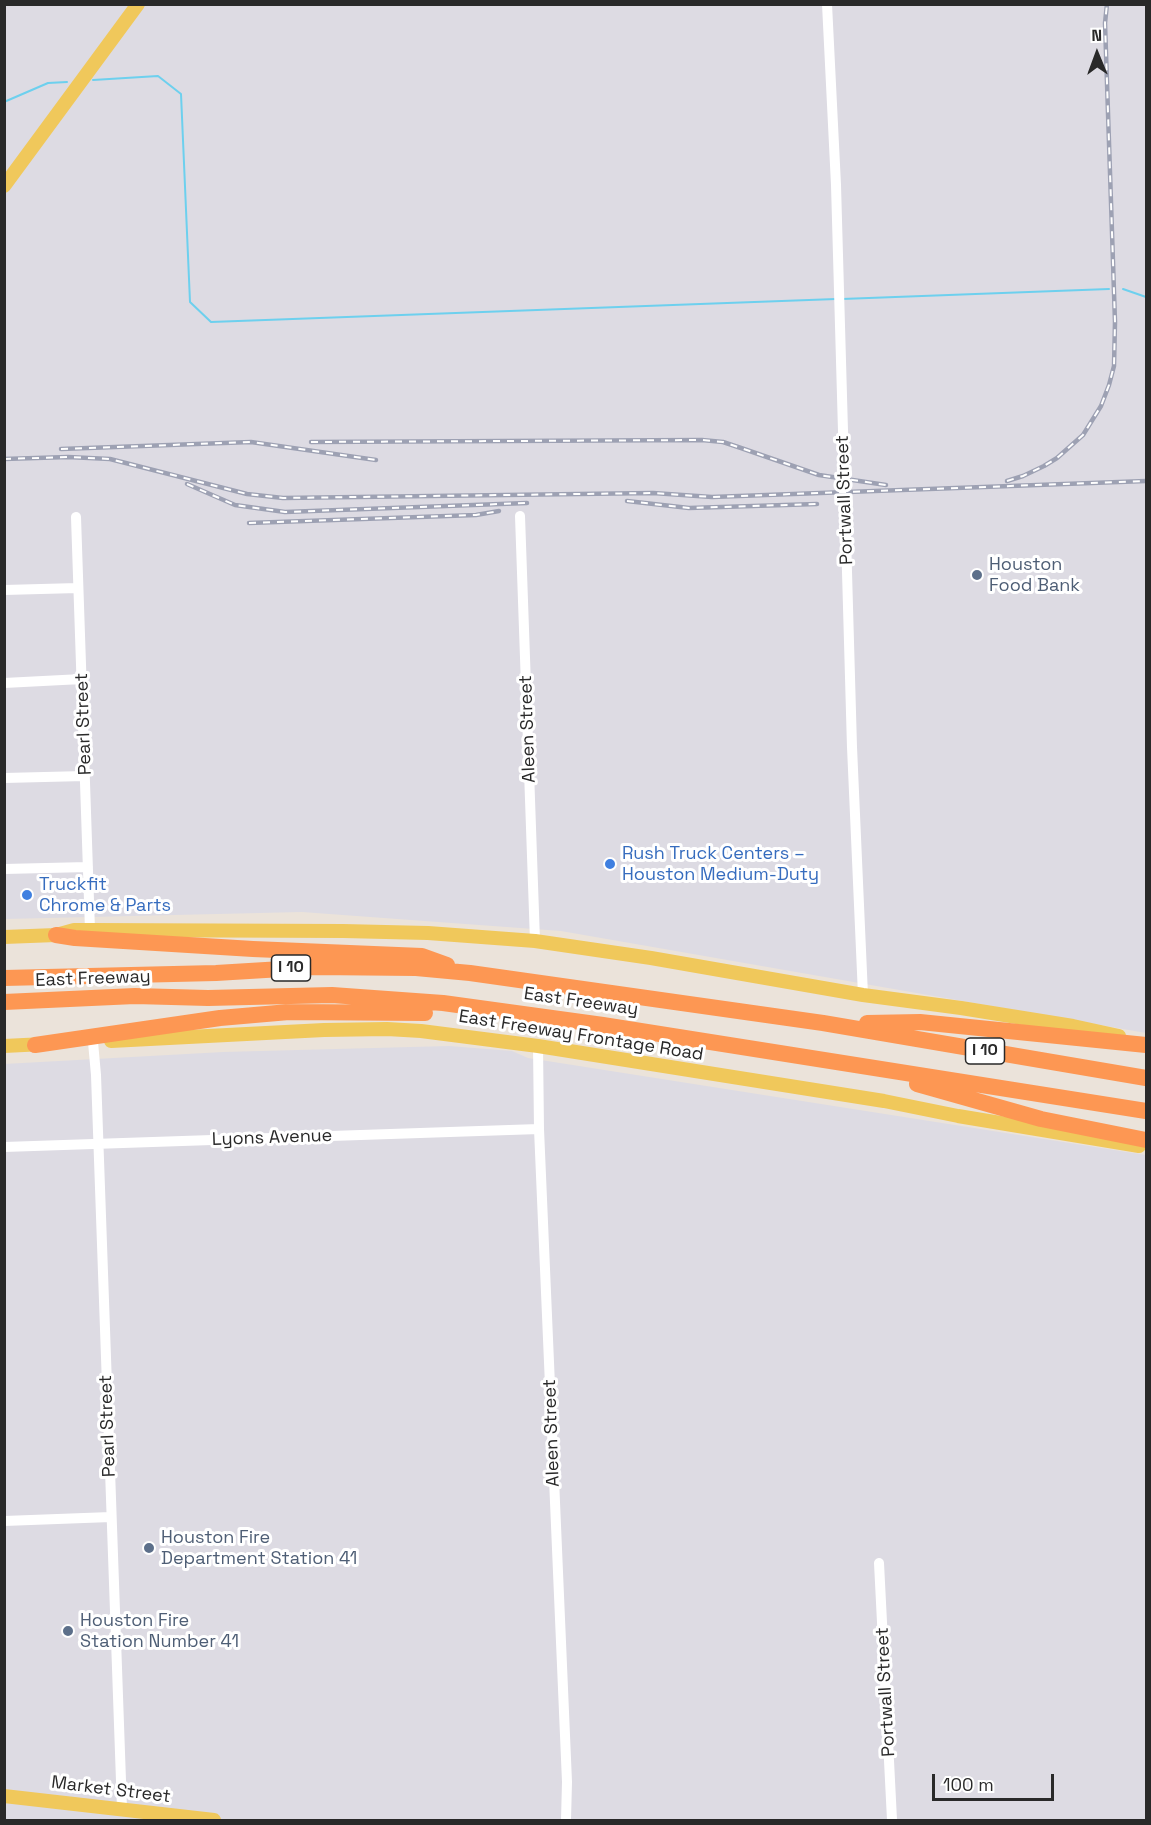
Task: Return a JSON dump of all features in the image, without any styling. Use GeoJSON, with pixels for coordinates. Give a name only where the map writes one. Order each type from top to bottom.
{"type":"FeatureCollection","features":[{"type":"Feature","properties":{"kind":"highway"},"geometry":{"type":"LineString","coordinates":[[56,934],[75,938],[253,950],[422,956],[470,973]]}},
{"type":"Feature","properties":{"kind":"highway","name":"East Freeway"},"geometry":{"type":"LineString","coordinates":[[4,978],[216,973],[315,967],[416,968],[470,973],[823,1023],[1146,1078]]}},
{"type":"Feature","properties":{"kind":"highway","name":"East Freeway"},"geometry":{"type":"LineString","coordinates":[[4,1002],[135,996],[208,998],[332,995],[443,1003],[531,1014],[1146,1111]]}},
{"type":"Feature","properties":{"kind":"highway"},"geometry":{"type":"LineString","coordinates":[[36,1045],[220,1018],[289,1012],[531,1014]]}},
{"type":"Feature","properties":{"kind":"highway"},"geometry":{"type":"LineString","coordinates":[[823,1023],[920,1022],[1146,1043]]}},
{"type":"Feature","properties":{"kind":"highway"},"geometry":{"type":"LineString","coordinates":[[838,1062],[1041,1119],[1146,1140]]}},
{"type":"Feature","properties":{"kind":"main road"},"geometry":{"type":"LineString","coordinates":[[4,186],[138,4]]}},
{"type":"Feature","properties":{"kind":"main road"},"geometry":{"type":"LineString","coordinates":[[4,937],[56,934],[74,930],[389,932],[535,941],[651,958],[863,995],[1062,1024],[1146,1043]]}},
{"type":"Feature","properties":{"kind":"main road","name":"East Freeway Frontage Road"},"geometry":{"type":"LineString","coordinates":[[4,1046],[197,1035],[387,1029],[421,1031],[538,1046],[884,1101],[1035,1130],[1146,1148]]}},
{"type":"Feature","properties":{"kind":"main road","name":"Market Street"},"geometry":{"type":"LineString","coordinates":[[4,1796],[214,1821]]}},
{"type":"Feature","properties":{"kind":"street","name":"Portwall Street"},"geometry":{"type":"LineString","coordinates":[[827,4],[863,995]]}},
{"type":"Feature","properties":{"kind":"street","name":"Aleen Street"},"geometry":{"type":"LineString","coordinates":[[520,516],[535,941]]}},
{"type":"Feature","properties":{"kind":"street","name":"Pearl Street"},"geometry":{"type":"LineString","coordinates":[[76,517],[90,930]]}},
{"type":"Feature","properties":{"kind":"street"},"geometry":{"type":"LineString","coordinates":[[4,590],[78,588]]}},
{"type":"Feature","properties":{"kind":"street"},"geometry":{"type":"LineString","coordinates":[[4,683],[82,679]]}},
{"type":"Feature","properties":{"kind":"street"},"geometry":{"type":"LineString","coordinates":[[4,778],[86,776]]}},
{"type":"Feature","properties":{"kind":"street"},"geometry":{"type":"LineString","coordinates":[[4,869],[88,867]]}},
{"type":"Feature","properties":{"kind":"street","name":"Pearl Street"},"geometry":{"type":"LineString","coordinates":[[93,1042],[99,1144],[122,1809]]}},
{"type":"Feature","properties":{"kind":"street","name":"Aleen Street"},"geometry":{"type":"LineString","coordinates":[[538,1046],[539,1129],[567,1782],[566,1821]]}},
{"type":"Feature","properties":{"kind":"street","name":"Lyons Avenue"},"geometry":{"type":"LineString","coordinates":[[4,1147],[539,1129]]}},
{"type":"Feature","properties":{"kind":"street"},"geometry":{"type":"LineString","coordinates":[[4,1521],[111,1517]]}},
{"type":"Feature","properties":{"kind":"street","name":"Portwall Street"},"geometry":{"type":"LineString","coordinates":[[879,1563],[892,1821]]}},
{"type":"Feature","properties":{"kind":"shaded area"},"geometry":{"type":"Polygon","coordinates":[[[4,5],[1146,5],[1146,1033],[561,931],[302,912],[5,919],[4,5]]]}},
{"type":"Feature","properties":{"kind":"shaded area"},"geometry":{"type":"Polygon","coordinates":[[[449,1046],[512,1051],[528,1058],[1146,1155],[1146,1820],[5,1820],[4,1064],[223,1052],[449,1046]]]}},
{"type":"Feature","properties":{"kind":"waterway"},"geometry":{"type":"LineString","coordinates":[[93,80],[158,76],[181,94],[190,302],[211,322],[836,299]]}},
{"type":"Feature","properties":{"kind":"waterway"},"geometry":{"type":"LineString","coordinates":[[4,102],[48,83],[67,82]]}},
{"type":"Feature","properties":{"kind":"waterway"},"geometry":{"type":"LineString","coordinates":[[842,299],[1109,289]]}},
{"type":"Feature","properties":{"kind":"waterway"},"geometry":{"type":"LineString","coordinates":[[1123,289],[1146,297]]}},
{"type":"Feature","properties":{"kind":"railway"},"geometry":{"type":"LineString","coordinates":[[1007,481],[1044,466],[1057,458],[1083,435],[1101,406],[1114,366],[1115,322],[1105,23],[1107,4]]}},
{"type":"Feature","properties":{"kind":"railway"},"geometry":{"type":"LineString","coordinates":[[311,442],[702,440],[723,442],[819,475],[886,485]]}},
{"type":"Feature","properties":{"kind":"railway"},"geometry":{"type":"LineString","coordinates":[[61,449],[251,442],[376,460]]}},
{"type":"Feature","properties":{"kind":"railway"},"geometry":{"type":"LineString","coordinates":[[4,459],[68,457],[110,459],[247,494],[283,498],[653,493],[712,497],[1146,481]]}},
{"type":"Feature","properties":{"kind":"railway"},"geometry":{"type":"LineString","coordinates":[[187,484],[235,505],[285,512],[527,503]]}},
{"type":"Feature","properties":{"kind":"railway"},"geometry":{"type":"LineString","coordinates":[[627,501],[689,508],[817,504]]}},
{"type":"Feature","properties":{"kind":"railway"},"geometry":{"type":"LineString","coordinates":[[249,523],[476,515],[499,511]]}},
{"type":"Feature","properties":{"kind":"place","name":"Houston Food Bank"},"geometry":{"type":"Point","coordinates":[977,575]}},
{"type":"Feature","properties":{"kind":"place","name":"Rush Truck Centers – Houston Medium-Duty"},"geometry":{"type":"Point","coordinates":[610,864]}},
{"type":"Feature","properties":{"kind":"place","name":"Truckfit Chrome & Parts"},"geometry":{"type":"Point","coordinates":[27,895]}},
{"type":"Feature","properties":{"kind":"place","name":"Houston Fire Department Station 41"},"geometry":{"type":"Point","coordinates":[149,1548]}},
{"type":"Feature","properties":{"kind":"place","name":"Houston Fire Station Number 41"},"geometry":{"type":"Point","coordinates":[68,1631]}}]}
